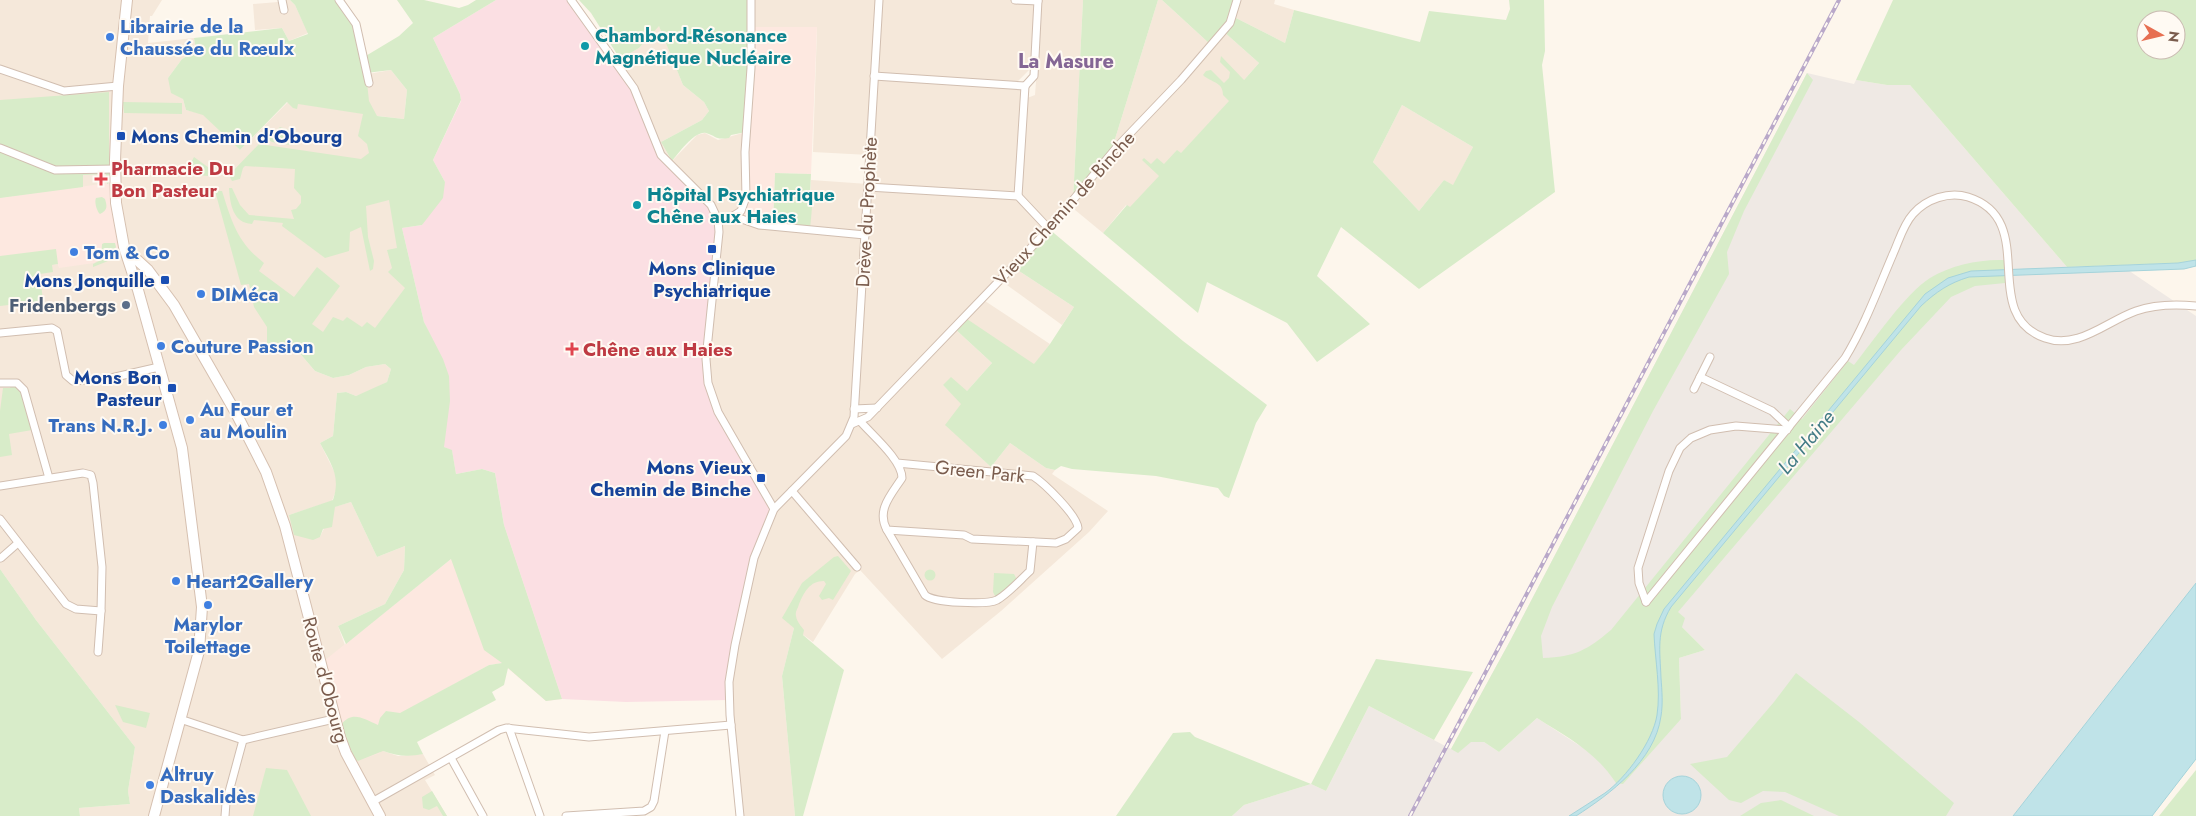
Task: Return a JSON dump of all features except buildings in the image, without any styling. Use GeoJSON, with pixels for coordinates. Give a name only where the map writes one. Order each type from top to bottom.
{"type":"FeatureCollection","features":[{"type":"Feature","properties":{"kind":"main road"},"geometry":{"type":"LineString","coordinates":[[127,0],[118,86],[115,169],[117,210],[127,255],[182,448],[202,607],[199,651],[154,816]]}},
{"type":"Feature","properties":{"kind":"main road","name":"Route d'Obourg"},"geometry":{"type":"LineString","coordinates":[[127,255],[137,260],[148,270],[174,305],[236,413],[266,472],[285,526],[334,719],[346,753],[380,816]]}},
{"type":"Feature","properties":{"kind":"street"},"geometry":{"type":"LineString","coordinates":[[282,0],[284,10]]}},
{"type":"Feature","properties":{"kind":"street"},"geometry":{"type":"LineString","coordinates":[[339,0],[356,24],[369,83]]}},
{"type":"Feature","properties":{"kind":"street"},"geometry":{"type":"LineString","coordinates":[[571,0],[634,88],[661,155],[710,205],[718,220],[719,232],[706,359],[708,383],[718,412],[774,509]]}},
{"type":"Feature","properties":{"kind":"street"},"geometry":{"type":"LineString","coordinates":[[718,220],[733,216],[740,211],[746,197],[745,152],[751,68],[751,0]]}},
{"type":"Feature","properties":{"kind":"street","name":"Drève du Prophète"},"geometry":{"type":"LineString","coordinates":[[852,424],[879,0]]}},
{"type":"Feature","properties":{"kind":"street"},"geometry":{"type":"LineString","coordinates":[[1015,0],[1038,1],[1034,76],[1025,86],[1018,196]]}},
{"type":"Feature","properties":{"kind":"street","name":"Vieux Chemin de Binche"},"geometry":{"type":"LineString","coordinates":[[852,424],[860,421],[877,408],[1049,229],[1116,148],[1176,86],[1230,23],[1237,0]]}},
{"type":"Feature","properties":{"kind":"street"},"geometry":{"type":"LineString","coordinates":[[0,69],[64,91],[118,86]]}},
{"type":"Feature","properties":{"kind":"street"},"geometry":{"type":"LineString","coordinates":[[874,76],[1025,86]]}},
{"type":"Feature","properties":{"kind":"street"},"geometry":{"type":"LineString","coordinates":[[0,148],[55,170],[115,169]]}},
{"type":"Feature","properties":{"kind":"street"},"geometry":{"type":"LineString","coordinates":[[868,187],[1018,196],[1049,229]]}},
{"type":"Feature","properties":{"kind":"street"},"geometry":{"type":"LineString","coordinates":[[1788,428],[1736,426],[1710,430],[1691,438],[1680,448],[1669,471],[1638,568],[1639,583],[1646,602],[1834,373],[1852,347],[1905,225],[1919,207],[1934,199],[1947,196],[1967,197],[1978,201],[1992,211],[2002,226],[2007,241],[2009,285],[2012,302],[2022,322],[2037,335],[2057,341],[2077,339],[2145,308],[2164,304],[2196,306]]}},
{"type":"Feature","properties":{"kind":"street"},"geometry":{"type":"LineString","coordinates":[[733,216],[759,224],[865,235]]}},
{"type":"Feature","properties":{"kind":"street"},"geometry":{"type":"LineString","coordinates":[[0,333],[52,328],[57,331],[66,375],[73,381],[111,378],[159,367]]}},
{"type":"Feature","properties":{"kind":"street"},"geometry":{"type":"LineString","coordinates":[[1694,389],[1710,358]]}},
{"type":"Feature","properties":{"kind":"street"},"geometry":{"type":"LineString","coordinates":[[1700,377],[1772,411],[1788,428]]}},
{"type":"Feature","properties":{"kind":"street"},"geometry":{"type":"LineString","coordinates":[[0,383],[17,383],[24,390],[49,478]]}},
{"type":"Feature","properties":{"kind":"street"},"geometry":{"type":"LineString","coordinates":[[854,408],[877,408]]}},
{"type":"Feature","properties":{"kind":"street"},"geometry":{"type":"LineString","coordinates":[[860,421],[898,463],[902,478],[883,508],[882,513],[887,530],[928,599],[986,603],[997,600],[1030,571],[1033,542]]}},
{"type":"Feature","properties":{"kind":"street"},"geometry":{"type":"LineString","coordinates":[[740,816],[731,725],[729,682],[754,558],[774,509],[846,436],[852,424]]}},
{"type":"Feature","properties":{"kind":"street","name":"Green Park"},"geometry":{"type":"LineString","coordinates":[[887,530],[964,535],[974,539],[1033,542],[1061,541],[1078,528],[1078,524],[1070,514],[1046,487],[1033,476],[898,463]]}},
{"type":"Feature","properties":{"kind":"street"},"geometry":{"type":"LineString","coordinates":[[0,486],[83,473],[91,475],[94,483],[102,567],[102,611],[98,652]]}},
{"type":"Feature","properties":{"kind":"street"},"geometry":{"type":"LineString","coordinates":[[792,491],[857,567]]}},
{"type":"Feature","properties":{"kind":"street"},"geometry":{"type":"LineString","coordinates":[[0,519],[66,604],[76,609],[102,611]]}},
{"type":"Feature","properties":{"kind":"street"},"geometry":{"type":"LineString","coordinates":[[1,558],[18,543]]}},
{"type":"Feature","properties":{"kind":"street"},"geometry":{"type":"LineString","coordinates":[[180,719],[243,740],[334,719]]}},
{"type":"Feature","properties":{"kind":"street"},"geometry":{"type":"LineString","coordinates":[[372,802],[498,730],[509,728],[589,737],[731,725]]}},
{"type":"Feature","properties":{"kind":"street"},"geometry":{"type":"LineString","coordinates":[[509,728],[540,816]]}},
{"type":"Feature","properties":{"kind":"street"},"geometry":{"type":"LineString","coordinates":[[566,816],[644,811],[651,807],[654,801],[664,731]]}},
{"type":"Feature","properties":{"kind":"street"},"geometry":{"type":"LineString","coordinates":[[225,816],[226,802],[243,740]]}},
{"type":"Feature","properties":{"kind":"street"},"geometry":{"type":"LineString","coordinates":[[451,758],[483,816]]}},
{"type":"Feature","properties":{"kind":"shaded area"},"geometry":{"type":"Polygon","coordinates":[[[0,0],[162,0],[152,16],[150,16],[148,43],[194,38],[196,51],[182,59],[168,78],[183,99],[186,110],[203,114],[240,150],[305,85],[391,70],[407,90],[404,119],[378,116],[402,228],[408,323],[348,337],[267,327],[267,339],[270,349],[288,348],[297,350],[315,371],[333,378],[349,375],[366,367],[385,364],[391,369],[387,382],[368,392],[356,396],[346,392],[337,393],[333,436],[320,443],[336,475],[337,488],[332,501],[289,515],[320,537],[334,507],[351,502],[377,557],[405,546],[404,570],[385,604],[338,626],[383,751],[398,756],[423,754],[435,775],[425,780],[447,816],[80,816],[79,808],[130,804],[128,791],[135,747],[36,620],[0,569],[0,272],[58,264],[59,267],[101,260],[119,250],[115,183],[0,198],[0,0]]]}},
{"type":"Feature","properties":{"kind":"shaded area"},"geometry":{"type":"Polygon","coordinates":[[[279,0],[290,0],[295,5],[308,33],[289,41],[282,28],[255,30],[253,4],[278,2],[279,0]]]}},
{"type":"Feature","properties":{"kind":"shaded area","name":"Chêne aux Haies"},"geometry":{"type":"Polygon","coordinates":[[[496,0],[571,0],[634,88],[661,155],[711,205],[718,220],[708,340],[712,397],[774,509],[761,538],[735,645],[729,700],[626,702],[562,699],[504,525],[495,473],[482,469],[456,474],[452,451],[444,447],[432,339],[424,322],[402,228],[422,225],[445,182],[433,160],[461,101],[460,94],[433,38],[496,0]]]}},
{"type":"Feature","properties":{"kind":"shaded area"},"geometry":{"type":"Polygon","coordinates":[[[751,0],[1083,0],[1073,200],[1116,149],[1115,139],[1158,0],[1162,0],[1211,45],[1223,31],[1259,63],[1244,80],[1247,83],[1130,208],[1126,205],[1103,233],[1069,205],[1013,267],[1074,307],[1062,325],[1000,280],[982,299],[1050,344],[1034,365],[964,318],[954,328],[992,363],[967,391],[943,385],[962,404],[946,425],[991,467],[1010,443],[1046,468],[1055,470],[1052,474],[1108,511],[1089,532],[1001,611],[942,659],[860,570],[855,574],[813,642],[794,628],[782,676],[795,816],[740,816],[730,715],[712,397],[670,165],[616,61],[639,48],[659,25],[683,85],[704,102],[709,111],[702,120],[661,142],[672,161],[697,135],[705,133],[718,140],[746,132],[759,225],[813,197],[810,197],[811,180],[868,184],[869,155],[813,152],[817,28],[752,27],[751,0]],[[1032,67],[1018,81],[1018,85],[1023,90],[1022,100],[1035,95],[1037,68],[1032,67]],[[876,408],[855,409],[852,424],[876,408]]]}},
{"type":"Feature","properties":{"kind":"shaded area"},"geometry":{"type":"Polygon","coordinates":[[[1237,0],[1275,0],[1274,4],[1294,10],[1285,43],[1234,17],[1237,0]]]}},
{"type":"Feature","properties":{"kind":"shaded area"},"geometry":{"type":"Polygon","coordinates":[[[752,27],[817,27],[811,174],[775,173],[773,226],[733,216],[744,206],[752,27]]]}},
{"type":"Feature","properties":{"kind":"shaded area"},"geometry":{"type":"Polygon","coordinates":[[[1807,73],[1854,84],[1856,80],[1887,85],[1910,85],[2067,267],[2122,266],[2196,316],[2196,583],[2013,816],[1232,816],[1244,805],[1311,784],[1326,791],[1369,706],[1451,749],[1510,641],[1807,73]],[[1682,627],[1604,765],[1681,719],[1679,658],[1705,650],[1682,627]],[[1513,691],[1471,741],[1484,742],[1499,752],[1537,718],[1580,746],[1513,691]]]}},
{"type":"Feature","properties":{"kind":"shaded area"},"geometry":{"type":"Polygon","coordinates":[[[1402,105],[1473,147],[1453,186],[1444,180],[1419,211],[1373,162],[1402,105]]]}},
{"type":"Feature","properties":{"kind":"shaded area"},"geometry":{"type":"Polygon","coordinates":[[[115,182],[124,247],[94,263],[59,268],[58,264],[0,272],[0,198],[115,182]]]}},
{"type":"Feature","properties":{"kind":"shaded area"},"geometry":{"type":"Polygon","coordinates":[[[504,525],[562,699],[546,701],[502,663],[489,665],[400,714],[386,711],[380,753],[358,761],[346,744],[324,661],[451,559],[504,525]]]}},
{"type":"Feature","properties":{"kind":"green space"},"geometry":{"type":"Polygon","coordinates":[[[290,0],[339,0],[352,17],[364,57],[399,36],[413,23],[397,0],[424,0],[459,8],[476,0],[496,0],[433,38],[460,94],[461,100],[433,160],[445,182],[443,198],[422,225],[402,228],[424,322],[443,359],[449,376],[450,401],[444,447],[452,450],[456,474],[482,469],[495,473],[504,525],[562,699],[546,701],[508,668],[504,685],[492,692],[496,700],[417,742],[423,754],[418,755],[403,756],[383,751],[358,761],[353,758],[341,725],[349,718],[358,717],[378,725],[380,718],[386,711],[400,713],[489,665],[502,663],[484,650],[451,559],[346,644],[338,626],[385,604],[404,570],[405,546],[377,557],[351,502],[335,507],[332,527],[323,529],[320,537],[313,540],[294,535],[289,515],[333,500],[336,484],[334,470],[320,443],[333,436],[337,393],[346,392],[356,396],[387,382],[391,369],[385,364],[366,367],[349,375],[333,378],[315,371],[297,350],[288,348],[270,349],[267,344],[267,327],[254,307],[249,284],[241,285],[215,191],[222,191],[241,239],[264,263],[259,271],[294,297],[317,267],[340,286],[312,324],[323,332],[333,317],[343,321],[347,317],[362,327],[367,322],[375,328],[405,288],[388,272],[392,268],[387,250],[397,248],[389,200],[366,206],[368,237],[374,261],[373,269],[370,271],[361,227],[350,232],[349,251],[325,258],[282,226],[283,223],[254,220],[252,224],[241,220],[234,212],[229,188],[232,188],[240,205],[249,215],[294,219],[291,210],[296,209],[301,203],[301,196],[294,188],[295,169],[245,166],[240,179],[232,181],[230,177],[232,172],[259,144],[361,159],[369,153],[367,144],[358,136],[363,114],[298,104],[297,109],[287,102],[240,150],[203,115],[186,110],[183,99],[171,93],[168,78],[182,59],[196,51],[194,38],[282,28],[289,41],[308,34],[295,5],[290,0]],[[391,70],[366,73],[369,101],[377,116],[404,119],[407,90],[391,70]]]}},
{"type":"Feature","properties":{"kind":"green space"},"geometry":{"type":"Polygon","coordinates":[[[579,0],[751,0],[746,132],[731,135],[729,138],[718,138],[701,133],[687,143],[672,161],[661,142],[702,120],[709,111],[704,102],[683,85],[659,26],[639,48],[620,59],[591,13],[579,0]]]}},
{"type":"Feature","properties":{"kind":"green space"},"geometry":{"type":"Polygon","coordinates":[[[1083,0],[1158,0],[1115,139],[1116,148],[1073,201],[1083,0]]]}},
{"type":"Feature","properties":{"kind":"green space"},"geometry":{"type":"Polygon","coordinates":[[[1162,0],[1237,0],[1234,17],[1285,43],[1294,10],[1420,42],[1429,11],[1506,20],[1510,9],[1509,0],[1544,0],[1545,51],[1542,65],[1555,192],[1419,289],[1341,227],[1317,276],[1370,324],[1317,362],[1287,323],[1207,282],[1198,313],[1103,233],[1127,205],[1130,207],[1159,176],[1142,160],[1144,158],[1151,164],[1157,158],[1164,164],[1177,150],[1181,153],[1229,101],[1223,95],[1219,85],[1203,75],[1206,71],[1211,70],[1224,83],[1229,78],[1230,72],[1220,62],[1221,56],[1244,80],[1259,63],[1223,31],[1211,45],[1162,0]],[[1402,105],[1373,162],[1419,211],[1444,180],[1453,185],[1473,147],[1402,105]]]}},
{"type":"Feature","properties":{"kind":"green space"},"geometry":{"type":"Polygon","coordinates":[[[1893,0],[2196,0],[2196,260],[2178,263],[2067,267],[1910,85],[1887,85],[1856,80],[1893,0]]]}},
{"type":"Feature","properties":{"kind":"green space"},"geometry":{"type":"Polygon","coordinates":[[[1807,73],[1813,80],[1744,211],[1727,252],[1729,274],[1653,411],[1552,607],[1541,636],[1543,658],[1564,656],[1580,651],[1595,643],[1611,630],[1790,409],[1802,419],[1848,361],[1854,365],[1890,318],[1921,285],[1938,273],[1956,266],[1995,260],[2004,260],[2005,283],[1975,286],[1951,297],[1901,350],[1678,612],[1685,618],[1682,627],[1705,650],[1679,658],[1681,719],[1623,784],[1616,783],[1599,762],[1580,746],[1537,718],[1499,752],[1484,742],[1471,742],[1458,753],[1451,749],[1510,641],[1807,73]]]}},
{"type":"Feature","properties":{"kind":"green space"},"geometry":{"type":"Polygon","coordinates":[[[109,92],[109,183],[107,184],[106,174],[83,175],[83,187],[0,198],[0,100],[109,92]]]}},
{"type":"Feature","properties":{"kind":"green space"},"geometry":{"type":"Polygon","coordinates":[[[123,102],[182,103],[182,114],[124,113],[123,102]]]}},
{"type":"Feature","properties":{"kind":"green space"},"geometry":{"type":"Polygon","coordinates":[[[280,127],[292,131],[290,145],[272,142],[267,139],[280,127]]]}},
{"type":"Feature","properties":{"kind":"green space"},"geometry":{"type":"Polygon","coordinates":[[[194,157],[216,173],[219,170],[223,171],[222,173],[214,175],[214,173],[208,173],[208,176],[197,175],[197,173],[190,174],[187,170],[194,157]]]}},
{"type":"Feature","properties":{"kind":"green space"},"geometry":{"type":"Polygon","coordinates":[[[775,173],[811,174],[810,196],[813,197],[810,229],[773,226],[775,173]]]}},
{"type":"Feature","properties":{"kind":"green space"},"geometry":{"type":"Polygon","coordinates":[[[102,197],[105,199],[106,208],[100,214],[95,200],[102,197]]]}},
{"type":"Feature","properties":{"kind":"green space"},"geometry":{"type":"Polygon","coordinates":[[[1049,229],[1183,341],[1267,405],[1256,423],[1229,498],[1224,496],[1218,488],[1156,476],[1072,469],[1061,466],[1055,470],[1046,468],[1010,443],[991,467],[945,425],[961,404],[943,385],[951,377],[967,391],[992,363],[954,328],[964,317],[1034,364],[1050,344],[1074,307],[1013,267],[1049,229]]]}},
{"type":"Feature","properties":{"kind":"green space"},"geometry":{"type":"Polygon","coordinates":[[[115,243],[116,247],[108,261],[93,267],[93,264],[101,260],[102,244],[115,243]]]}},
{"type":"Feature","properties":{"kind":"green space"},"geometry":{"type":"Polygon","coordinates":[[[56,249],[58,264],[52,265],[53,272],[40,274],[43,301],[0,306],[0,256],[56,249]]]}},
{"type":"Feature","properties":{"kind":"green space"},"geometry":{"type":"Polygon","coordinates":[[[11,386],[17,386],[21,392],[32,430],[9,434],[12,455],[0,457],[0,411],[3,388],[10,388],[11,386]]]}},
{"type":"Feature","properties":{"kind":"green space"},"geometry":{"type":"Polygon","coordinates":[[[838,556],[851,571],[833,600],[829,598],[822,600],[819,596],[826,584],[824,581],[814,583],[805,592],[796,613],[797,620],[804,630],[803,635],[844,670],[803,816],[795,816],[782,676],[794,628],[782,618],[802,583],[834,557],[838,556]]]}},
{"type":"Feature","properties":{"kind":"green space"},"geometry":{"type":"Polygon","coordinates":[[[0,569],[36,620],[135,747],[128,791],[130,804],[79,808],[80,816],[0,816],[0,569]]]}},
{"type":"Feature","properties":{"kind":"green space"},"geometry":{"type":"Polygon","coordinates":[[[930,569],[936,575],[930,581],[924,575],[930,569]]]}},
{"type":"Feature","properties":{"kind":"green space"},"geometry":{"type":"Polygon","coordinates":[[[994,573],[1014,574],[1017,580],[997,600],[993,592],[994,573]]]}},
{"type":"Feature","properties":{"kind":"green space"},"geometry":{"type":"Polygon","coordinates":[[[1376,659],[1473,672],[1434,740],[1369,706],[1326,791],[1311,784],[1376,659]]]}},
{"type":"Feature","properties":{"kind":"green space"},"geometry":{"type":"Polygon","coordinates":[[[1796,673],[1859,722],[1954,803],[1946,816],[1839,816],[1785,792],[1763,791],[1741,803],[1729,800],[1690,764],[1727,757],[1796,673]]]}},
{"type":"Feature","properties":{"kind":"green space"},"geometry":{"type":"Polygon","coordinates":[[[115,705],[150,713],[146,728],[123,722],[115,705]]]}},
{"type":"Feature","properties":{"kind":"green space"},"geometry":{"type":"Polygon","coordinates":[[[1190,732],[1195,737],[1311,784],[1244,805],[1232,816],[1116,816],[1173,733],[1190,732]]]}},
{"type":"Feature","properties":{"kind":"green space"},"geometry":{"type":"Polygon","coordinates":[[[266,768],[287,770],[311,816],[253,816],[266,768]]]}},
{"type":"Feature","properties":{"kind":"green space"},"geometry":{"type":"Polygon","coordinates":[[[2196,770],[2196,816],[2159,816],[2196,770]]]}},
{"type":"Feature","properties":{"kind":"green space"},"geometry":{"type":"Polygon","coordinates":[[[432,791],[447,816],[443,816],[437,806],[429,810],[423,808],[422,797],[432,791]]]}},
{"type":"Feature","properties":{"kind":"green space"},"geometry":{"type":"Polygon","coordinates":[[[1781,800],[1814,816],[1740,816],[1761,803],[1781,800]]]}},
{"type":"Feature","properties":{"kind":"water","name":"La Haine"},"geometry":{"type":"Polygon","coordinates":[[[2196,260],[2196,266],[2184,269],[1969,277],[1949,285],[1921,306],[1671,607],[1663,625],[1660,641],[1661,716],[1650,748],[1629,775],[1616,787],[1576,816],[1569,816],[1613,786],[1630,769],[1650,736],[1657,715],[1658,705],[1654,634],[1664,609],[1925,294],[1948,278],[1971,271],[2178,263],[2196,260]]]}},
{"type":"Feature","properties":{"kind":"water"},"geometry":{"type":"Polygon","coordinates":[[[2196,583],[2196,759],[2152,816],[2013,816],[2196,583]]]}},
{"type":"Feature","properties":{"kind":"water"},"geometry":{"type":"Polygon","coordinates":[[[1682,776],[1695,782],[1701,795],[1695,808],[1682,814],[1669,808],[1663,795],[1669,782],[1682,776]]]}},
{"type":"Feature","properties":{"kind":"railway"},"geometry":{"type":"LineString","coordinates":[[1410,816],[1839,0]]}},
{"type":"Feature","properties":{"kind":"place","name":"Librairie de la Chaussée du Rœulx"},"geometry":{"type":"Point","coordinates":[110,37]}},
{"type":"Feature","properties":{"kind":"place","name":"Chambord-Résonance Magnétique Nucléaire"},"geometry":{"type":"Point","coordinates":[585,46]}},
{"type":"Feature","properties":{"kind":"place","name":"Mons Chemin d'Obourg"},"geometry":{"type":"Point","coordinates":[121,136]}},
{"type":"Feature","properties":{"kind":"place","name":"Pharmacie Du Bon Pasteur"},"geometry":{"type":"Point","coordinates":[101,179]}},
{"type":"Feature","properties":{"kind":"place","name":"Hôpital Psychiatrique Chêne aux Haies"},"geometry":{"type":"Point","coordinates":[637,205]}},
{"type":"Feature","properties":{"kind":"place","name":"Mons Clinique Psychiatrique"},"geometry":{"type":"Point","coordinates":[712,249]}},
{"type":"Feature","properties":{"kind":"place","name":"Tom & Co"},"geometry":{"type":"Point","coordinates":[74,252]}},
{"type":"Feature","properties":{"kind":"place","name":"Mons Jonquille"},"geometry":{"type":"Point","coordinates":[165,280]}},
{"type":"Feature","properties":{"kind":"place","name":"DIMéca"},"geometry":{"type":"Point","coordinates":[201,294]}},
{"type":"Feature","properties":{"kind":"place","name":"Fridenbergs"},"geometry":{"type":"Point","coordinates":[126,305]}},
{"type":"Feature","properties":{"kind":"place","name":"Couture Passion"},"geometry":{"type":"Point","coordinates":[161,346]}},
{"type":"Feature","properties":{"kind":"place","name":"Chêne aux Haies"},"geometry":{"type":"Point","coordinates":[572,349]}},
{"type":"Feature","properties":{"kind":"place","name":"Mons Bon Pasteur"},"geometry":{"type":"Point","coordinates":[172,388]}},
{"type":"Feature","properties":{"kind":"place","name":"Au Four et au Moulin"},"geometry":{"type":"Point","coordinates":[190,420]}},
{"type":"Feature","properties":{"kind":"place","name":"Trans N.R.J."},"geometry":{"type":"Point","coordinates":[163,425]}},
{"type":"Feature","properties":{"kind":"place","name":"Mons Vieux Chemin de Binche"},"geometry":{"type":"Point","coordinates":[761,478]}},
{"type":"Feature","properties":{"kind":"place","name":"Heart2Gallery"},"geometry":{"type":"Point","coordinates":[176,581]}},
{"type":"Feature","properties":{"kind":"place","name":"Marylor Toilettage"},"geometry":{"type":"Point","coordinates":[208,605]}},
{"type":"Feature","properties":{"kind":"place","name":"Altruy Daskalidès"},"geometry":{"type":"Point","coordinates":[150,785]}},
{"type":"Feature","properties":{"kind":"district","name":"La Masure"},"geometry":{"type":"Point","coordinates":[1066,61]}}]}
